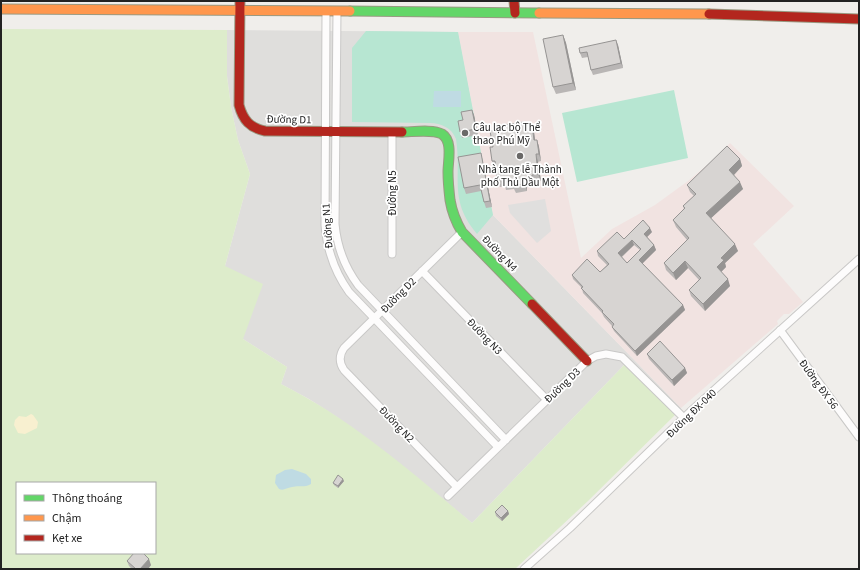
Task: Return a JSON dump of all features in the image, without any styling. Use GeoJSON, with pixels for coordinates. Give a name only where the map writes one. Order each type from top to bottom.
{"type":"FeatureCollection","features":[{"type":"Feature","properties":{"kind":"main road"},"geometry":{"type":"LineString","coordinates":[[514,1],[515,13]]}},
{"type":"Feature","properties":{"kind":"main road"},"geometry":{"type":"LineString","coordinates":[[1,9],[240,6],[326,11],[722,14],[859,19]]}},
{"type":"Feature","properties":{"kind":"main road","name":"Đường D1"},"geometry":{"type":"LineString","coordinates":[[240,6],[239,105],[244,119],[251,126],[260,131],[434,132],[446,138]]}},
{"type":"Feature","properties":{"kind":"main road","name":"Đường N4"},"geometry":{"type":"LineString","coordinates":[[446,138],[449,151],[449,198],[453,215],[462,232],[587,361]]}},
{"type":"Feature","properties":{"kind":"street","name":"Đường N1"},"geometry":{"type":"LineString","coordinates":[[326,11],[325,225],[329,254],[342,283],[349,292],[498,447]]}},
{"type":"Feature","properties":{"kind":"street","name":"Đường N1"},"geometry":{"type":"LineString","coordinates":[[337,11],[335,224],[340,251],[347,269],[358,285],[382,311],[506,440]]}},
{"type":"Feature","properties":{"kind":"street","name":"Đường N5"},"geometry":{"type":"LineString","coordinates":[[392,132],[392,254]]}},
{"type":"Feature","properties":{"kind":"street","name":"Đường D2"},"geometry":{"type":"LineString","coordinates":[[340,360],[344,348],[462,232]]}},
{"type":"Feature","properties":{"kind":"street","name":"Đường ĐX-040"},"geometry":{"type":"LineString","coordinates":[[524,569],[570,528],[684,418],[859,259]]}},
{"type":"Feature","properties":{"kind":"street","name":"Đường N3"},"geometry":{"type":"LineString","coordinates":[[422,271],[547,400]]}},
{"type":"Feature","properties":{"kind":"street","name":"Đường ĐX 56"},"geometry":{"type":"LineString","coordinates":[[780,330],[859,437]]}},
{"type":"Feature","properties":{"kind":"street","name":"Đường D3"},"geometry":{"type":"LineString","coordinates":[[448,496],[587,361],[596,356],[606,354],[622,357],[684,418]]}},
{"type":"Feature","properties":{"kind":"street","name":"Đường N2"},"geometry":{"type":"LineString","coordinates":[[340,360],[344,370],[458,487]]}},
{"type":"Feature","properties":{"kind":"shaded area"},"geometry":{"type":"Polygon","coordinates":[[[227,30],[458,32],[493,215],[681,408],[676,414],[626,363],[472,523],[399,463],[337,417],[309,399],[281,384],[287,367],[243,339],[225,266],[250,174],[238,140],[231,107],[227,76],[227,30]]]}},
{"type":"Feature","properties":{"kind":"shaded area"},"geometry":{"type":"Polygon","coordinates":[[[458,32],[533,32],[581,258],[612,229],[655,205],[688,181],[712,161],[730,143],[794,206],[753,244],[803,302],[789,314],[784,314],[777,321],[778,324],[681,408],[493,215],[458,32]]]}},
{"type":"Feature","properties":{"kind":"shaded area"},"geometry":{"type":"Polygon","coordinates":[[[545,199],[551,231],[537,243],[510,213],[508,205],[545,199]]]}},
{"type":"Feature","properties":{"kind":"green space"},"geometry":{"type":"Polygon","coordinates":[[[1,29],[227,30],[227,76],[231,107],[238,140],[250,174],[225,266],[263,284],[243,339],[287,367],[281,384],[332,413],[356,430],[404,466],[472,523],[626,363],[676,414],[588,501],[515,569],[1,569],[1,29]]]}},
{"type":"Feature","properties":{"kind":"green space","name":"Câu lạc bộ Thể thao Phú Mỹ"},"geometry":{"type":"Polygon","coordinates":[[[366,31],[458,32],[493,215],[477,234],[468,222],[462,210],[459,199],[456,139],[449,129],[434,123],[352,122],[352,48],[366,31]]]}},
{"type":"Feature","properties":{"kind":"green space"},"geometry":{"type":"Polygon","coordinates":[[[674,90],[688,158],[577,182],[562,113],[674,90]]]}},
{"type":"Feature","properties":{"kind":"sand"},"geometry":{"type":"Polygon","coordinates":[[[31,414],[38,422],[37,428],[25,434],[18,433],[14,425],[15,420],[19,416],[26,417],[31,414]]]}},
{"type":"Feature","properties":{"kind":"water"},"geometry":{"type":"Polygon","coordinates":[[[434,91],[461,91],[461,107],[433,107],[434,91]]]}},
{"type":"Feature","properties":{"kind":"water"},"geometry":{"type":"Polygon","coordinates":[[[292,469],[306,474],[311,479],[311,484],[306,486],[295,486],[284,490],[279,489],[275,483],[276,475],[285,470],[292,469]]]}},
{"type":"Feature","properties":{"kind":"building"},"geometry":{"type":"Polygon","coordinates":[[[563,35],[573,83],[553,87],[543,39],[563,35]]]}},
{"type":"Feature","properties":{"kind":"building"},"geometry":{"type":"Polygon","coordinates":[[[616,40],[621,63],[591,70],[587,52],[580,53],[579,48],[616,40]]]}},
{"type":"Feature","properties":{"kind":"building"},"geometry":{"type":"Polygon","coordinates":[[[472,110],[476,129],[460,132],[458,121],[463,120],[461,112],[472,110]]]}},
{"type":"Feature","properties":{"kind":"building"},"geometry":{"type":"Polygon","coordinates":[[[524,122],[524,126],[532,125],[534,140],[537,140],[539,154],[536,154],[538,174],[532,175],[532,178],[524,180],[525,184],[513,185],[512,181],[504,182],[503,179],[497,180],[495,161],[492,161],[490,147],[493,147],[490,131],[497,130],[496,126],[524,122]]]}},
{"type":"Feature","properties":{"kind":"building"},"geometry":{"type":"Polygon","coordinates":[[[727,146],[740,159],[729,170],[740,182],[706,213],[735,244],[721,258],[724,260],[717,267],[728,279],[703,304],[689,290],[701,278],[685,261],[673,273],[664,263],[689,238],[673,220],[685,208],[683,206],[696,194],[687,185],[727,146]]]}},
{"type":"Feature","properties":{"kind":"building"},"geometry":{"type":"Polygon","coordinates":[[[481,153],[490,201],[484,202],[480,185],[464,188],[458,157],[481,153]]]}},
{"type":"Feature","properties":{"kind":"building"},"geometry":{"type":"Polygon","coordinates":[[[643,220],[650,228],[644,234],[654,245],[639,260],[683,305],[635,351],[612,327],[614,324],[581,288],[583,287],[572,275],[587,259],[600,272],[609,264],[597,251],[617,232],[624,239],[643,220]],[[632,240],[618,253],[627,263],[641,249],[632,240]]]}},
{"type":"Feature","properties":{"kind":"building"},"geometry":{"type":"Polygon","coordinates":[[[660,341],[685,368],[672,380],[647,354],[660,341]]]}},
{"type":"Feature","properties":{"kind":"building"},"geometry":{"type":"Polygon","coordinates":[[[338,475],[343,479],[338,486],[333,483],[338,475]]]}},
{"type":"Feature","properties":{"kind":"building"},"geometry":{"type":"Polygon","coordinates":[[[502,505],[508,511],[501,518],[495,512],[502,505]]]}},
{"type":"Feature","properties":{"kind":"building"},"geometry":{"type":"Polygon","coordinates":[[[133,554],[144,554],[149,559],[140,569],[136,569],[127,561],[133,554]]]}},
{"type":"Feature","properties":{"kind":"traffic: fast"},"geometry":{"type":"LineString","coordinates":[[350,11],[539,13]]}},
{"type":"Feature","properties":{"kind":"traffic: fast"},"geometry":{"type":"LineString","coordinates":[[402,132],[438,132],[445,137],[449,146],[448,176],[450,200],[453,213],[462,232],[532,304]]}},
{"type":"Feature","properties":{"kind":"traffic: slow"},"geometry":{"type":"LineString","coordinates":[[1,9],[350,11]]}},
{"type":"Feature","properties":{"kind":"traffic: slow"},"geometry":{"type":"LineString","coordinates":[[539,13],[709,14]]}},
{"type":"Feature","properties":{"kind":"traffic: jam"},"geometry":{"type":"LineString","coordinates":[[240,1],[239,105],[245,119],[251,125],[265,131],[402,132]]}},
{"type":"Feature","properties":{"kind":"traffic: jam"},"geometry":{"type":"LineString","coordinates":[[514,1],[515,13]]}},
{"type":"Feature","properties":{"kind":"traffic: jam"},"geometry":{"type":"LineString","coordinates":[[709,14],[859,19]]}},
{"type":"Feature","properties":{"kind":"traffic: jam"},"geometry":{"type":"LineString","coordinates":[[532,304],[587,361]]}},
{"type":"Feature","properties":{"kind":"place","name":"Câu lạc bộ Thể thao Phú Mỹ"},"geometry":{"type":"Point","coordinates":[465,133]}},
{"type":"Feature","properties":{"kind":"place","name":"Nhà tang lễ Thành phố Thủ Dầu Một"},"geometry":{"type":"Point","coordinates":[520,156]}}]}
